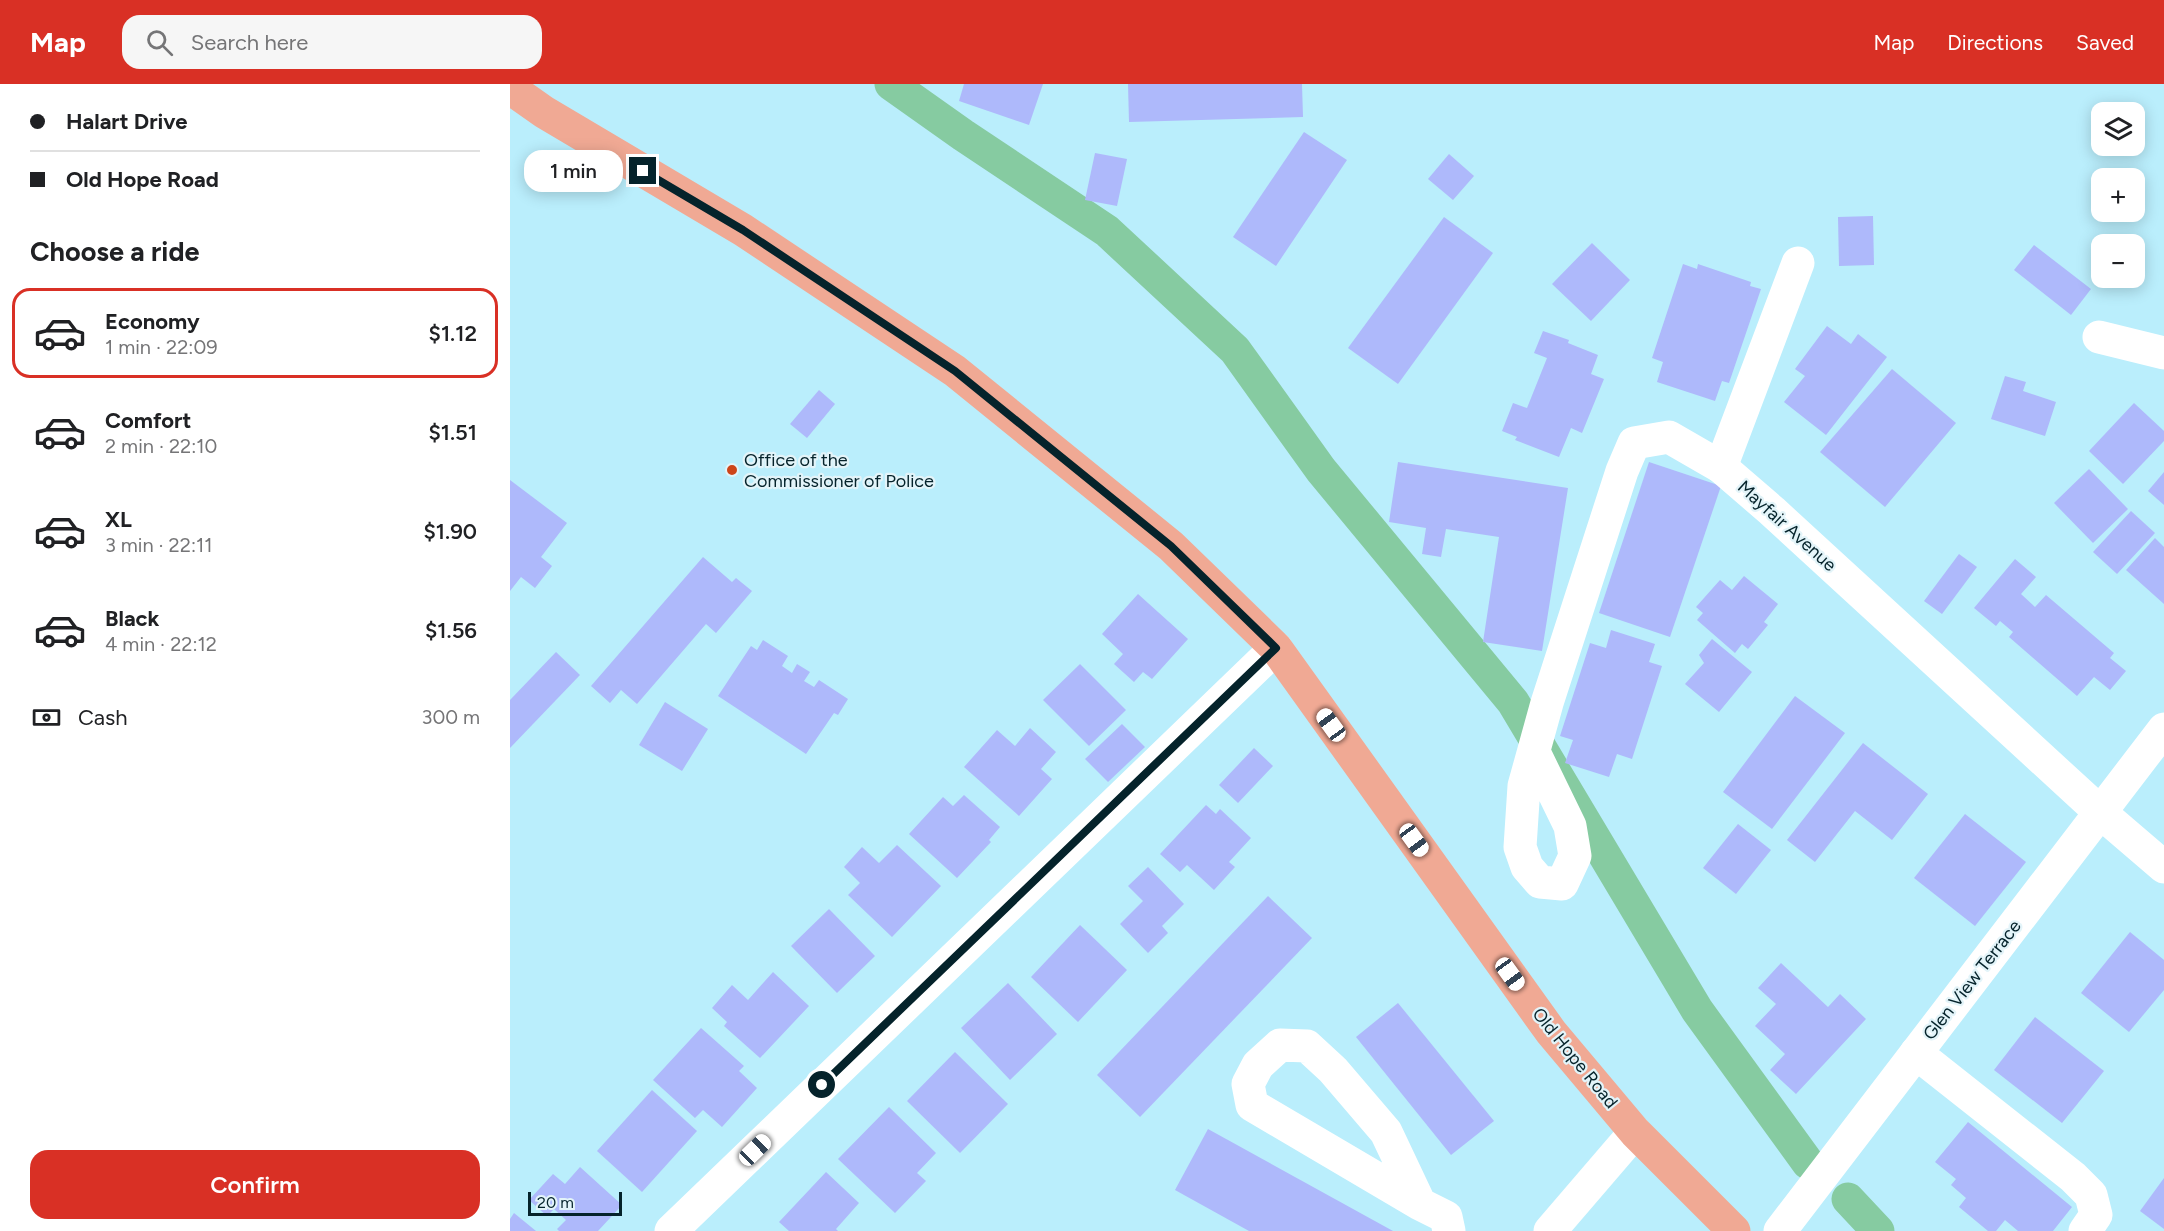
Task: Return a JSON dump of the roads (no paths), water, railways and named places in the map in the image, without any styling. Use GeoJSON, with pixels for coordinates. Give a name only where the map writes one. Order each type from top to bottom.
{"type":"FeatureCollection","features":[{"type":"Feature","properties":{"kind":"main road","name":"Old Hope Road"},"geometry":{"type":"LineString","coordinates":[[510,88],[544,112],[743,230],[955,371],[1171,546],[1276,648],[1551,1032],[1635,1132],[1734,1231]]}},
{"type":"Feature","properties":{"kind":"street"},"geometry":{"type":"LineString","coordinates":[[523,84],[544,112]]}},
{"type":"Feature","properties":{"kind":"street"},"geometry":{"type":"LineString","coordinates":[[1721,467],[1798,263]]}},
{"type":"Feature","properties":{"kind":"street"},"geometry":{"type":"LineString","coordinates":[[2099,337],[2164,353]]}},
{"type":"Feature","properties":{"kind":"street","name":"Mayfair Avenue"},"geometry":{"type":"LineString","coordinates":[[1534,752],[1619,482],[1634,443],[1669,437],[1721,467],[1772,511],[2101,813],[2164,867]]}},
{"type":"Feature","properties":{"kind":"street"},"geometry":{"type":"LineString","coordinates":[[671,1231],[1276,648]]}},
{"type":"Feature","properties":{"kind":"street","name":"Glen View Terrace"},"geometry":{"type":"LineString","coordinates":[[1780,1231],[2164,729]]}},
{"type":"Feature","properties":{"kind":"street"},"geometry":{"type":"LineString","coordinates":[[1420,1204],[1386,1132],[1333,1070],[1306,1046],[1280,1045],[1258,1065],[1248,1083],[1252,1105],[1420,1204],[1446,1217],[1449,1231]]}},
{"type":"Feature","properties":{"kind":"street"},"geometry":{"type":"LineString","coordinates":[[1916,1053],[2073,1177],[2091,1195],[2096,1215],[2085,1231]]}},
{"type":"Feature","properties":{"kind":"street"},"geometry":{"type":"LineString","coordinates":[[1550,1231],[1635,1132]]}},
{"type":"Feature","properties":{"kind":"waterway"},"geometry":{"type":"LineString","coordinates":[[891,84],[1107,231],[1235,350],[1321,470],[1513,702],[1697,1010],[1808,1163]]}},
{"type":"Feature","properties":{"kind":"waterway"},"geometry":{"type":"LineString","coordinates":[[1848,1199],[1878,1231]]}},
{"type":"Feature","properties":{"kind":"place","name":"Office of the Commissioner of Police"},"geometry":{"type":"Point","coordinates":[732,470]}}]}
